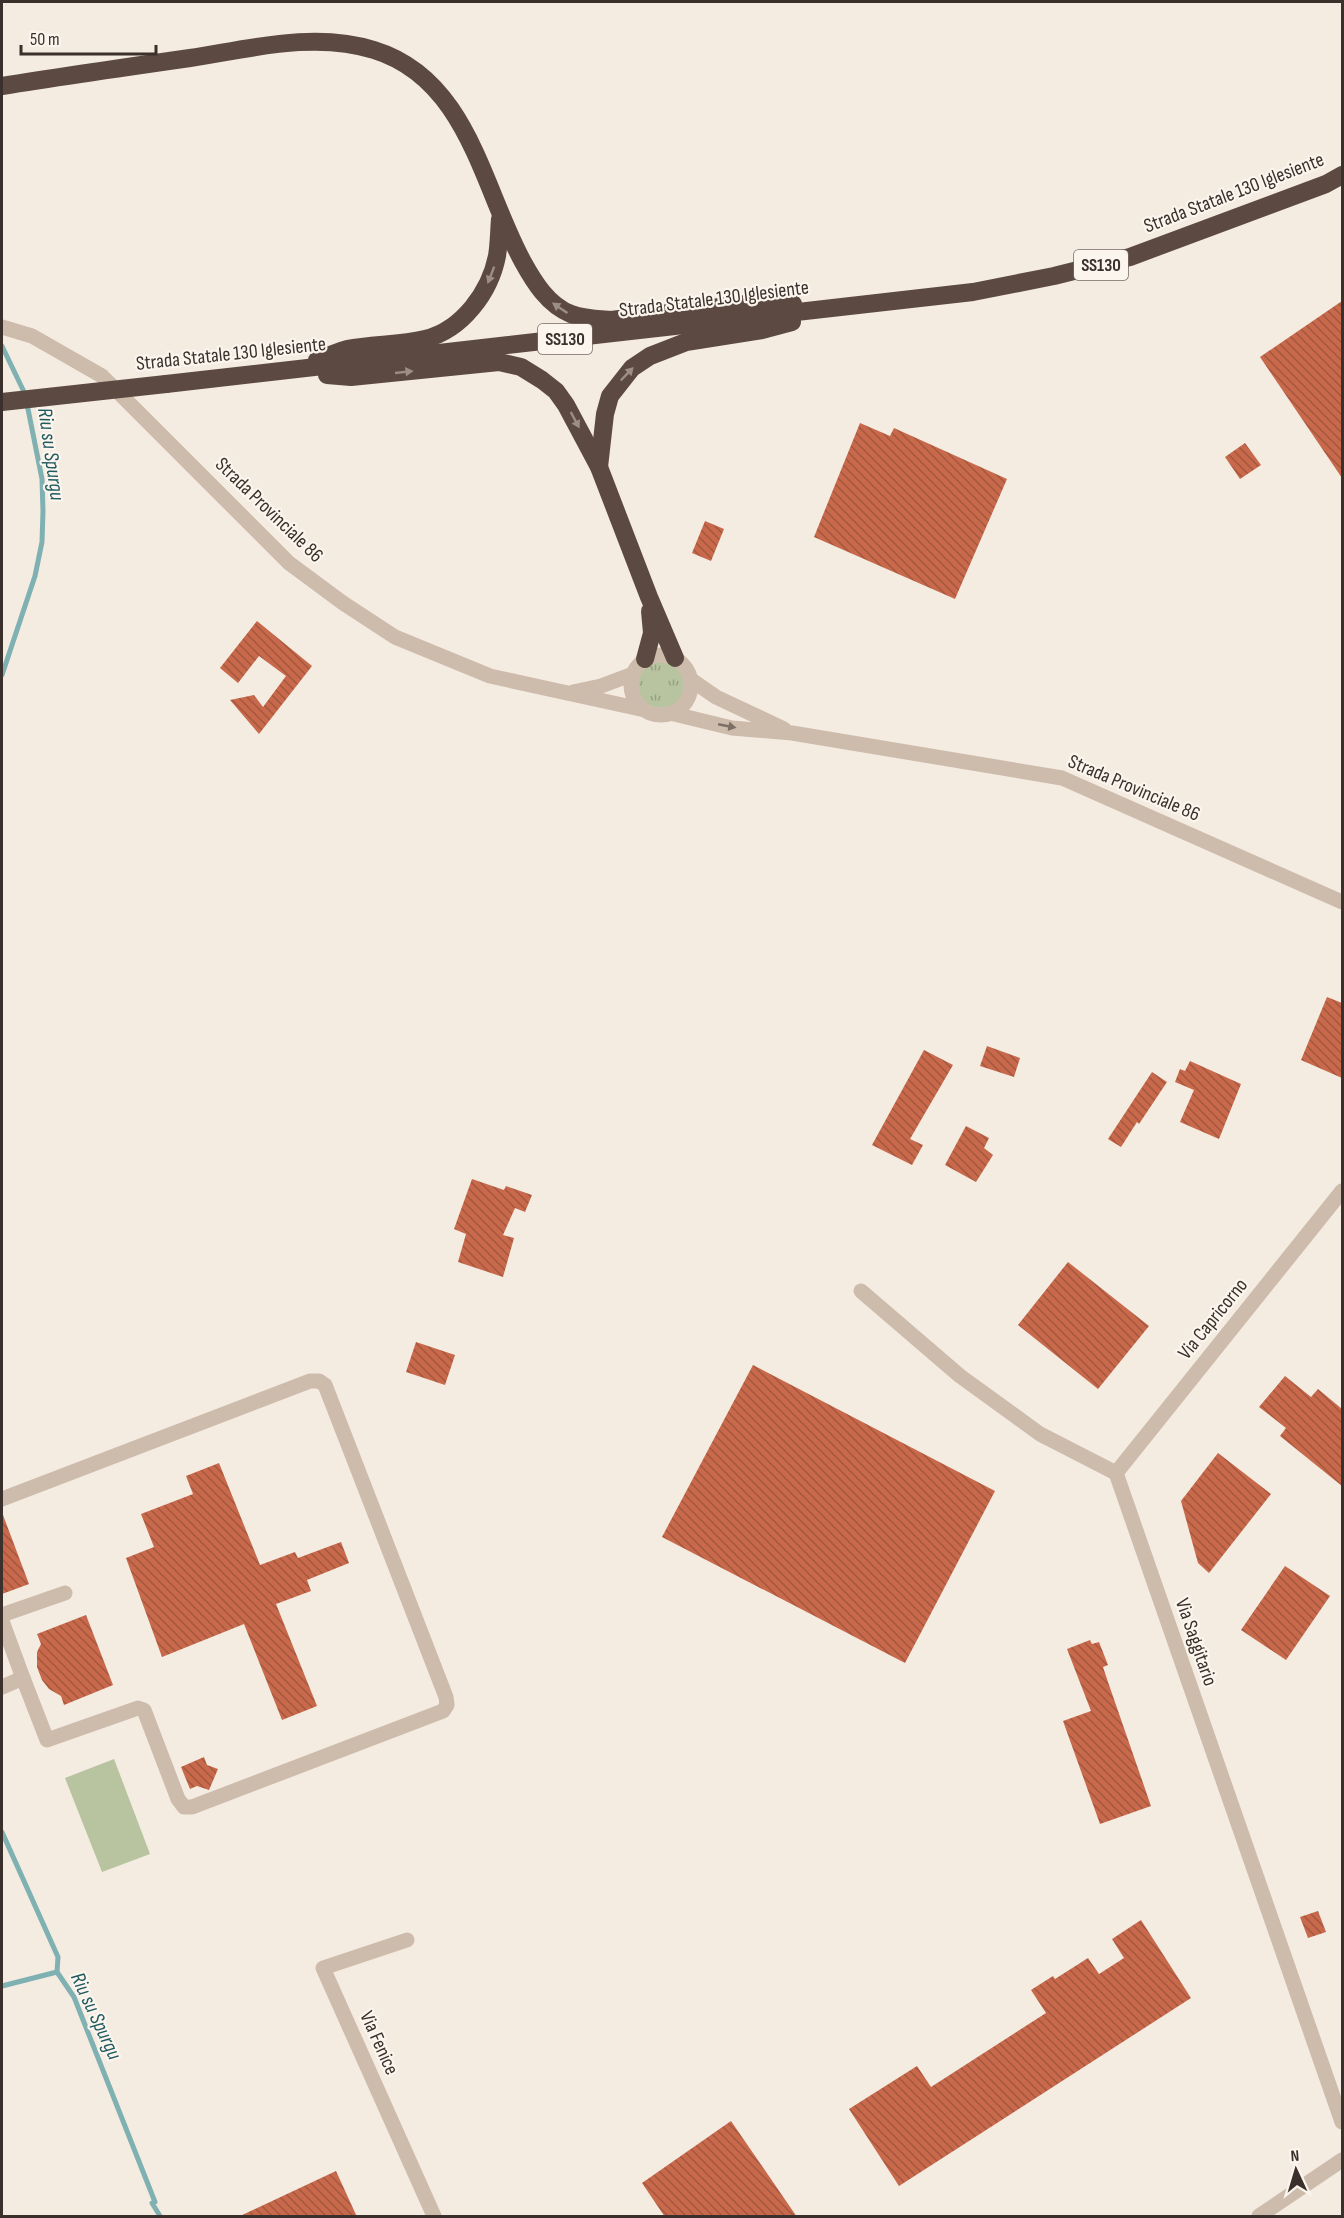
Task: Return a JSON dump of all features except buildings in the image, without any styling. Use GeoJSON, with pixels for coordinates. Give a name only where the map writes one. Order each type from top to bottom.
{"type":"FeatureCollection","features":[{"type":"Feature","properties":{"kind":"highway"},"geometry":{"type":"LineString","coordinates":[[2,86],[288,43],[353,44],[377,51],[413,70],[435,88],[452,109],[474,148],[500,218],[524,264],[539,289],[559,308],[570,314],[588,319],[611,320],[762,302],[846,306]]}},
{"type":"Feature","properties":{"kind":"highway","name":"Strada Statale 130 Iglesiente"},"geometry":{"type":"LineString","coordinates":[[2,402],[283,372],[973,292],[1054,276],[1130,257],[1326,184],[1342,175]]}},
{"type":"Feature","properties":{"kind":"highway"},"geometry":{"type":"LineString","coordinates":[[283,372],[346,350],[425,339],[454,325],[468,314],[492,276],[497,255],[500,218]]}},
{"type":"Feature","properties":{"kind":"highway"},"geometry":{"type":"LineString","coordinates":[[599,467],[605,414],[610,396],[632,368],[650,356],[686,342],[762,330],[846,306]]}},
{"type":"Feature","properties":{"kind":"highway"},"geometry":{"type":"LineString","coordinates":[[283,372],[351,377],[499,362],[521,368],[542,380],[556,391],[566,405],[599,467],[675,658]]}},
{"type":"Feature","properties":{"kind":"highway"},"geometry":{"type":"LineString","coordinates":[[645,659],[652,633],[649,597]]}},
{"type":"Feature","properties":{"kind":"street","name":"Strada Provinciale 86"},"geometry":{"type":"LineString","coordinates":[[2,327],[32,336],[102,376],[289,563],[343,603],[395,637],[490,676],[645,710]]}},
{"type":"Feature","properties":{"kind":"street"},"geometry":{"type":"LineString","coordinates":[[660,655],[675,658],[682,664],[690,679],[689,696],[678,710],[670,713],[661,715],[645,710],[632,694],[633,674],[645,659],[660,655]]}},
{"type":"Feature","properties":{"kind":"street","name":"Strada Provinciale 86"},"geometry":{"type":"LineString","coordinates":[[566,693],[601,687],[633,674]]}},
{"type":"Feature","properties":{"kind":"street","name":"Strada Provinciale 86"},"geometry":{"type":"LineString","coordinates":[[690,679],[716,697],[792,733]]}},
{"type":"Feature","properties":{"kind":"street","name":"Strada Provinciale 86"},"geometry":{"type":"LineString","coordinates":[[670,713],[732,728],[792,733],[1062,778],[1342,902]]}},
{"type":"Feature","properties":{"kind":"street","name":"Via Capricorno"},"geometry":{"type":"LineString","coordinates":[[1116,1473],[1342,1191]]}},
{"type":"Feature","properties":{"kind":"street"},"geometry":{"type":"LineString","coordinates":[[861,1291],[960,1376],[1040,1434],[1116,1473]]}},
{"type":"Feature","properties":{"kind":"street"},"geometry":{"type":"LineString","coordinates":[[2,1499],[310,1381],[319,1381],[326,1385],[446,1697],[447,1706],[443,1711],[192,1807],[184,1807],[178,1799],[144,1710],[138,1708],[47,1740],[2,1621]]}},
{"type":"Feature","properties":{"kind":"street","name":"Via Saggitario"},"geometry":{"type":"LineString","coordinates":[[1116,1473],[1342,2122]]}},
{"type":"Feature","properties":{"kind":"street"},"geometry":{"type":"LineString","coordinates":[[2,1615],[65,1593]]}},
{"type":"Feature","properties":{"kind":"street"},"geometry":{"type":"LineString","coordinates":[[2,1687],[23,1678]]}},
{"type":"Feature","properties":{"kind":"street","name":"Via Fenice"},"geometry":{"type":"LineString","coordinates":[[407,1940],[323,1968],[435,2217]]}},
{"type":"Feature","properties":{"kind":"street"},"geometry":{"type":"LineString","coordinates":[[1259,2217],[1342,2160]]}},
{"type":"Feature","properties":{"kind":"green space"},"geometry":{"type":"Polygon","coordinates":[[[661,662],[670,663],[677,669],[683,676],[683,694],[677,701],[670,707],[661,708],[652,707],[645,701],[639,694],[638,685],[639,676],[645,669],[652,663],[661,662]]]}},
{"type":"Feature","properties":{"kind":"green space"},"geometry":{"type":"Polygon","coordinates":[[[114,1759],[150,1854],[102,1872],[65,1778],[114,1759]]]}},
{"type":"Feature","properties":{"kind":"waterway","name":"Riu su Spurgu"},"geometry":{"type":"LineString","coordinates":[[2,346],[25,394],[42,479],[43,511],[42,542],[35,576],[2,675]]}},
{"type":"Feature","properties":{"kind":"waterway","name":"Riu su Spurgu"},"geometry":{"type":"LineString","coordinates":[[2,1832],[58,1957],[57,1972],[74,1997],[155,2202],[152,2203],[160,2216]]}},
{"type":"Feature","properties":{"kind":"waterway"},"geometry":{"type":"LineString","coordinates":[[2,1986],[57,1972]]}}]}
